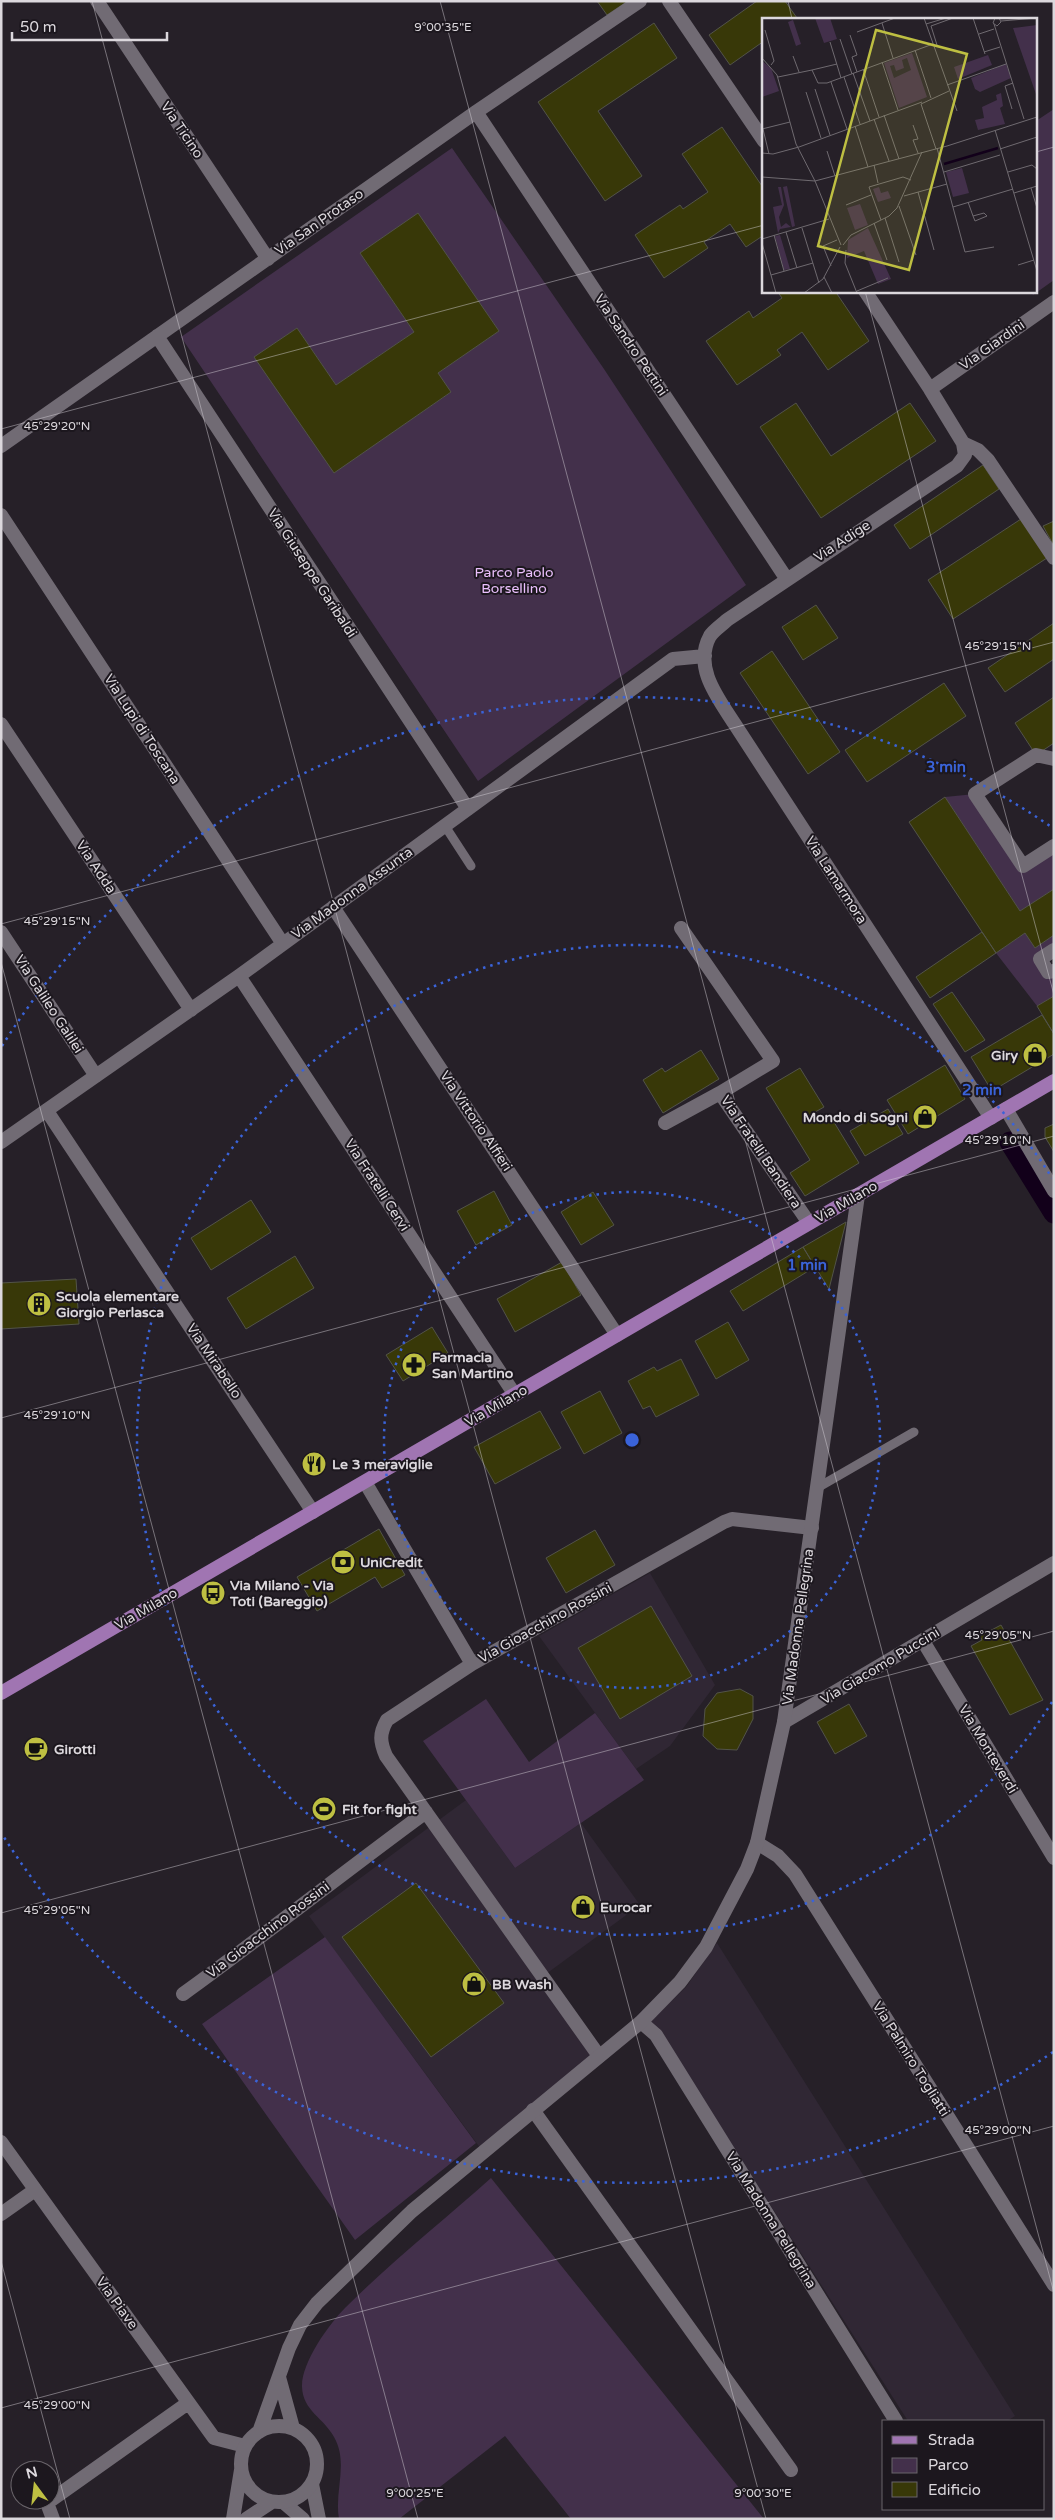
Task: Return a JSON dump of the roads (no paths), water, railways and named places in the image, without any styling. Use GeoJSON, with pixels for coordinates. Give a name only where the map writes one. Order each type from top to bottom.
{"type":"FeatureCollection","features":[{"type":"Feature","properties":{"kind":"main road","name":"Via Milano"},"geometry":{"type":"LineString","coordinates":[[1,1693],[1054,1081]]}},
{"type":"Feature","properties":{"kind":"street","name":"Via Ticino"},"geometry":{"type":"LineString","coordinates":[[97,1],[268,259]]}},
{"type":"Feature","properties":{"kind":"street","name":"Via San Protaso"},"geometry":{"type":"LineString","coordinates":[[1,446],[476,112],[640,1]]}},
{"type":"Feature","properties":{"kind":"street"},"geometry":{"type":"LineString","coordinates":[[672,2],[762,138]]}},
{"type":"Feature","properties":{"kind":"street","name":"Via Sandro Pertini"},"geometry":{"type":"LineString","coordinates":[[476,112],[786,578]]}},
{"type":"Feature","properties":{"kind":"street"},"geometry":{"type":"LineString","coordinates":[[866,292],[930,388],[963,443],[978,450],[988,460],[1054,558]]}},
{"type":"Feature","properties":{"kind":"street","name":"Via Giardini"},"geometry":{"type":"LineString","coordinates":[[930,388],[1054,302]]}},
{"type":"Feature","properties":{"kind":"street","name":"Via Giuseppe Garibaldi"},"geometry":{"type":"LineString","coordinates":[[157,336],[468,809]]}},
{"type":"Feature","properties":{"kind":"street","name":"Via Adige"},"geometry":{"type":"LineString","coordinates":[[711,635],[727,620],[786,578],[956,466],[965,455],[963,443]]}},
{"type":"Feature","properties":{"kind":"street","name":"Via Lupi di Toscana"},"geometry":{"type":"LineString","coordinates":[[1,515],[282,944]]}},
{"type":"Feature","properties":{"kind":"street","name":"Via Lamarmora"},"geometry":{"type":"LineString","coordinates":[[711,635],[705,649],[705,669],[716,696],[991,1118]]}},
{"type":"Feature","properties":{"kind":"street","name":"Via Madonna Assunta"},"geometry":{"type":"LineString","coordinates":[[1,1142],[239,976],[674,659],[705,656]]}},
{"type":"Feature","properties":{"kind":"street","name":"Via Adda"},"geometry":{"type":"LineString","coordinates":[[1,724],[191,1010]]}},
{"type":"Feature","properties":{"kind":"street"},"geometry":{"type":"LineString","coordinates":[[1054,759],[1036,755],[975,794],[1023,866],[1054,846]]}},
{"type":"Feature","properties":{"kind":"street","name":"Via Vittorio Alfieri"},"geometry":{"type":"LineString","coordinates":[[333,907],[617,1335]]}},
{"type":"Feature","properties":{"kind":"street","name":"Via Fratelli Bandiera"},"geometry":{"type":"LineString","coordinates":[[680,928],[773,1061],[720,1093],[809,1223]]}},
{"type":"Feature","properties":{"kind":"street","name":"Via Galileo Galilei"},"geometry":{"type":"LineString","coordinates":[[1,932],[96,1076]]}},
{"type":"Feature","properties":{"kind":"street"},"geometry":{"type":"LineString","coordinates":[[1054,950],[1040,959],[1048,972],[1054,971]]}},
{"type":"Feature","properties":{"kind":"street","name":"Via Fratelli Cervi"},"geometry":{"type":"LineString","coordinates":[[239,976],[515,1395]]}},
{"type":"Feature","properties":{"kind":"street"},"geometry":{"type":"LineString","coordinates":[[665,1122],[720,1093]]}},
{"type":"Feature","properties":{"kind":"street"},"geometry":{"type":"LineString","coordinates":[[1006,1109],[1054,1191]]}},
{"type":"Feature","properties":{"kind":"street","name":"Via Mirabello"},"geometry":{"type":"LineString","coordinates":[[47,1111],[313,1512]]}},
{"type":"Feature","properties":{"kind":"street","name":"Via Madonna Pellegrina"},"geometry":{"type":"LineString","coordinates":[[258,2432],[300,2325],[317,2302],[412,2211],[640,2022],[680,1982],[706,1947],[728,1907],[757,1843],[784,1722],[858,1195]]}},
{"type":"Feature","properties":{"kind":"street"},"geometry":{"type":"LineString","coordinates":[[365,1482],[472,1664]]}},
{"type":"Feature","properties":{"kind":"street","name":"Via Gioacchino Rossini"},"geometry":{"type":"LineString","coordinates":[[599,2056],[386,1756],[380,1737],[387,1720],[472,1664],[724,1522],[732,1520],[812,1528]]}},
{"type":"Feature","properties":{"kind":"street","name":"Via Giacomo Puccini"},"geometry":{"type":"LineString","coordinates":[[784,1722],[1054,1563]]}},
{"type":"Feature","properties":{"kind":"street","name":"Via Monteverdi"},"geometry":{"type":"LineString","coordinates":[[923,1641],[1054,1858]]}},
{"type":"Feature","properties":{"kind":"street","name":"Via Gioacchino Rossini"},"geometry":{"type":"LineString","coordinates":[[183,1994],[426,1812]]}},
{"type":"Feature","properties":{"kind":"street","name":"Via Palmiro Togliatti"},"geometry":{"type":"LineString","coordinates":[[757,1843],[778,1856],[795,1874],[1054,2285]]}},
{"type":"Feature","properties":{"kind":"street","name":"Via Madonna Pellegrina"},"geometry":{"type":"LineString","coordinates":[[640,2022],[656,2035],[895,2420]]}},
{"type":"Feature","properties":{"kind":"street"},"geometry":{"type":"LineString","coordinates":[[534,2110],[791,2470]]}},
{"type":"Feature","properties":{"kind":"street","name":"Via Piave"},"geometry":{"type":"LineString","coordinates":[[1,2142],[214,2438],[245,2446]]}},
{"type":"Feature","properties":{"kind":"street"},"geometry":{"type":"LineString","coordinates":[[1,2214],[35,2190]]}},
{"type":"Feature","properties":{"kind":"street"},"geometry":{"type":"LineString","coordinates":[[279,2377],[293,2428]]}},
{"type":"Feature","properties":{"kind":"street"},"geometry":{"type":"LineString","coordinates":[[53,2519],[47,2503],[188,2403]]}},
{"type":"Feature","properties":{"kind":"street"},"geometry":{"type":"LineString","coordinates":[[233,2519],[241,2459],[245,2446],[258,2432],[276,2426],[293,2428],[310,2440],[315,2449],[317,2472],[312,2484],[296,2498],[277,2502],[246,2519]]}},
{"type":"Feature","properties":{"kind":"street"},"geometry":{"type":"LineString","coordinates":[[241,2469],[245,2482],[255,2494],[277,2502],[303,2519]]}},
{"type":"Feature","properties":{"kind":"street"},"geometry":{"type":"LineString","coordinates":[[312,2484],[319,2519]]}},
{"type":"Feature","properties":{"kind":"lane"},"geometry":{"type":"LineString","coordinates":[[445,826],[471,866]]}},
{"type":"Feature","properties":{"kind":"lane"},"geometry":{"type":"LineString","coordinates":[[817,1488],[914,1432]]}},
{"type":"Feature","properties":{"kind":"waterway"},"geometry":{"type":"LineString","coordinates":[[1010,1142],[1054,1213]]}},
{"type":"Feature","properties":{"kind":"place","name":"Giry"},"geometry":{"type":"Point","coordinates":[1035,1055]}},
{"type":"Feature","properties":{"kind":"place","name":"Mondo di Sogni"},"geometry":{"type":"Point","coordinates":[925,1117]}},
{"type":"Feature","properties":{"kind":"place","name":"Scuola elementare Giorgio Perlasca"},"geometry":{"type":"Point","coordinates":[39,1304]}},
{"type":"Feature","properties":{"kind":"place","name":"Farmacia San Martino"},"geometry":{"type":"Point","coordinates":[414,1365]}},
{"type":"Feature","properties":{"kind":"place","name":"Le 3 meraviglie"},"geometry":{"type":"Point","coordinates":[314,1464]}},
{"type":"Feature","properties":{"kind":"place","name":"UniCredit"},"geometry":{"type":"Point","coordinates":[343,1562]}},
{"type":"Feature","properties":{"kind":"place","name":"Via Milano - Via Toti (Bareggio)"},"geometry":{"type":"Point","coordinates":[213,1593]}},
{"type":"Feature","properties":{"kind":"place","name":"Girotti"},"geometry":{"type":"Point","coordinates":[36,1749]}},
{"type":"Feature","properties":{"kind":"place","name":"Fit for fight"},"geometry":{"type":"Point","coordinates":[324,1809]}},
{"type":"Feature","properties":{"kind":"place","name":"Eurocar"},"geometry":{"type":"Point","coordinates":[583,1907]}},
{"type":"Feature","properties":{"kind":"place","name":"BB Wash"},"geometry":{"type":"Point","coordinates":[474,1984]}},
{"type":"Feature","properties":{"kind":"park label","name":"Parco Paolo Borsellino"},"geometry":{"type":"Point","coordinates":[514,580]}}]}
